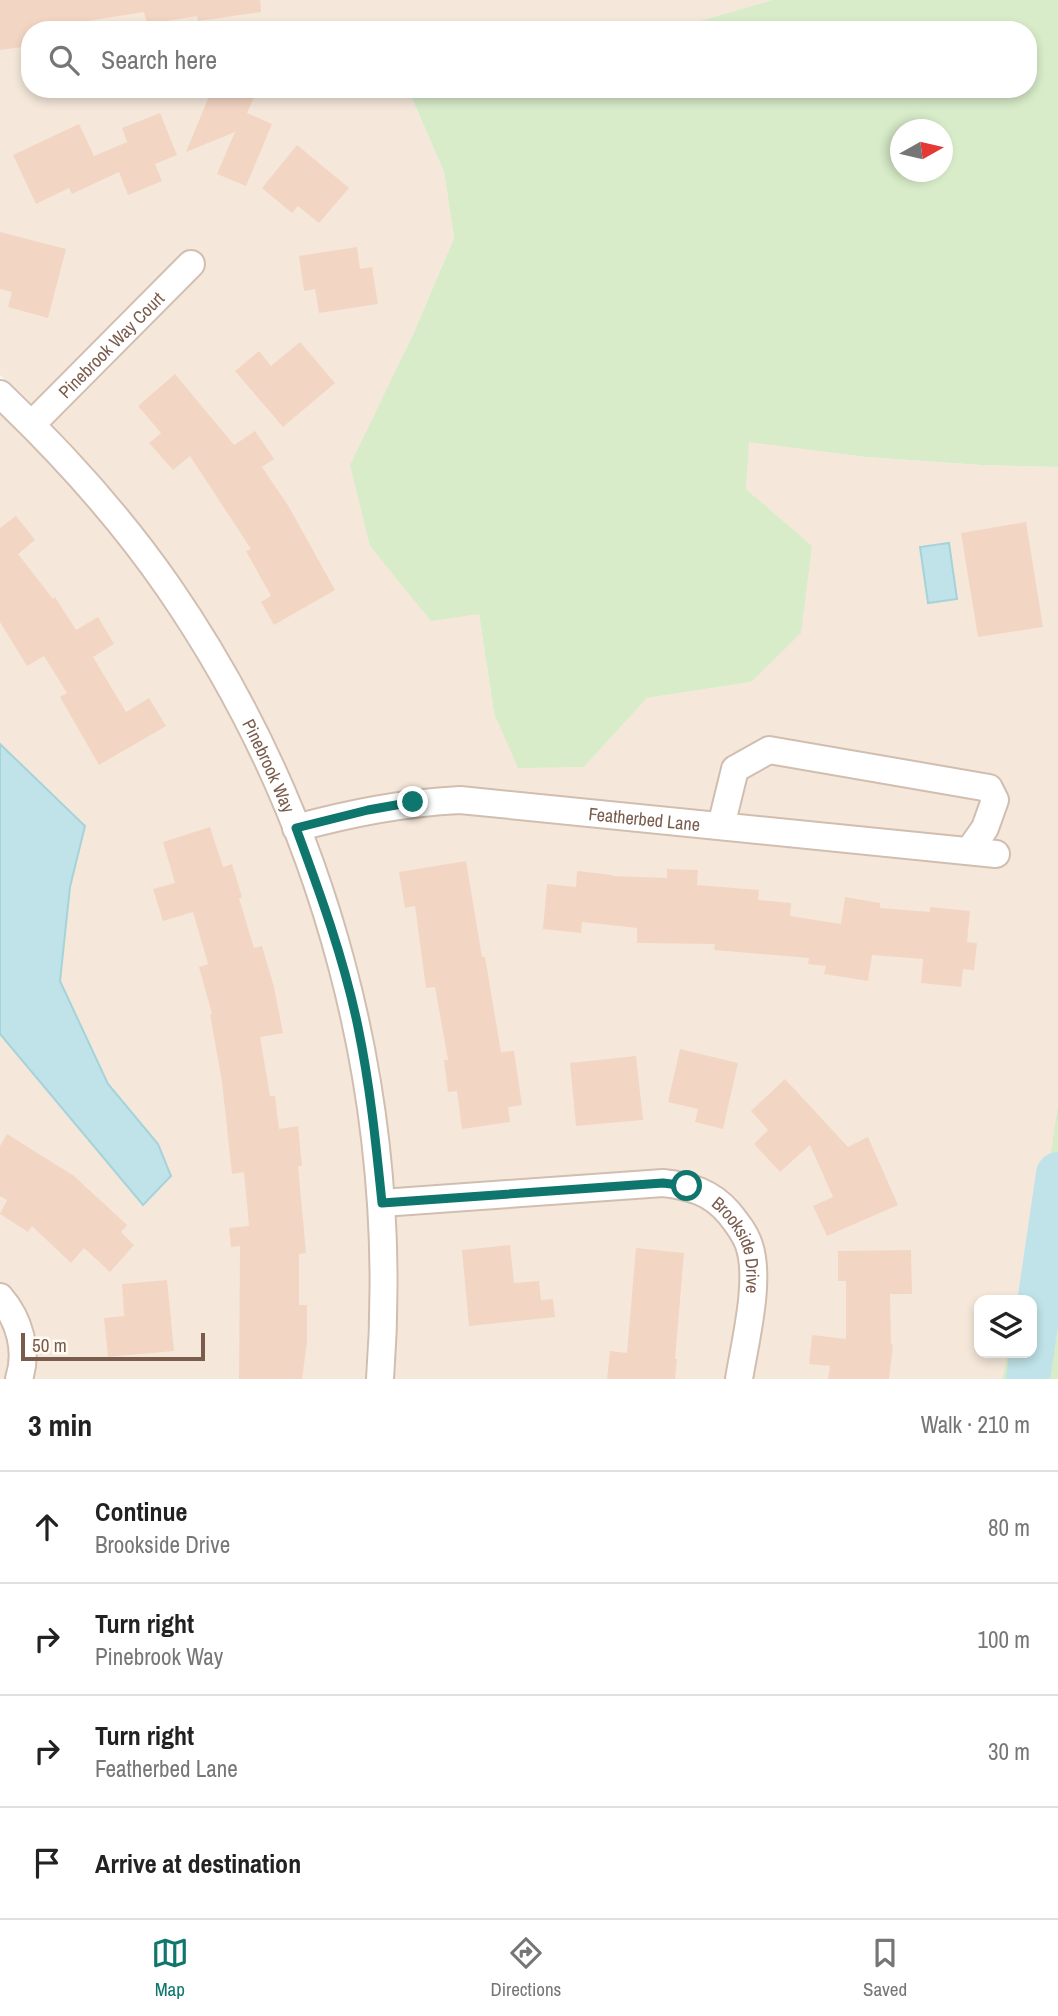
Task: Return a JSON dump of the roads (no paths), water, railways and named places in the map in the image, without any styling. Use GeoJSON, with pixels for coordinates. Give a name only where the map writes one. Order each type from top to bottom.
{"type":"FeatureCollection","features":[{"type":"Feature","properties":{"kind":"street","name":"Pinebrook Way Court"},"geometry":{"type":"LineString","coordinates":[[32,424],[191,264]]}},
{"type":"Feature","properties":{"kind":"street","name":"Pinebrook Way"},"geometry":{"type":"LineString","coordinates":[[0,394],[95,492],[169,587],[228,683],[254,732],[296,828],[323,900],[358,1027],[375,1134],[382,1203],[385,1282],[380,1379]]}},
{"type":"Feature","properties":{"kind":"street"},"geometry":{"type":"LineString","coordinates":[[721,826],[735,769],[769,750],[989,788],[995,800],[985,828],[969,851]]}},
{"type":"Feature","properties":{"kind":"street","name":"Featherbed Lane"},"geometry":{"type":"LineString","coordinates":[[296,828],[413,802],[460,800],[996,854]]}},
{"type":"Feature","properties":{"kind":"street","name":"Brookside Drive"},"geometry":{"type":"LineString","coordinates":[[382,1203],[663,1183],[687,1186],[707,1193],[724,1207],[739,1225],[749,1246],[753,1268],[753,1288],[740,1379]]}},
{"type":"Feature","properties":{"kind":"street"},"geometry":{"type":"LineString","coordinates":[[0,1297],[8,1307],[19,1332],[23,1354],[19,1379]]}},
{"type":"Feature","properties":{"kind":"water"},"geometry":{"type":"Polygon","coordinates":[[[949,543],[957,599],[928,603],[920,547],[949,543]]]}},
{"type":"Feature","properties":{"kind":"water"},"geometry":{"type":"Polygon","coordinates":[[[0,744],[85,826],[70,887],[60,981],[108,1084],[158,1144],[171,1176],[143,1205],[0,1034],[0,744]]]}},
{"type":"Feature","properties":{"kind":"waterway"},"geometry":{"type":"LineString","coordinates":[[1028,1379],[1058,1174]]}}]}
